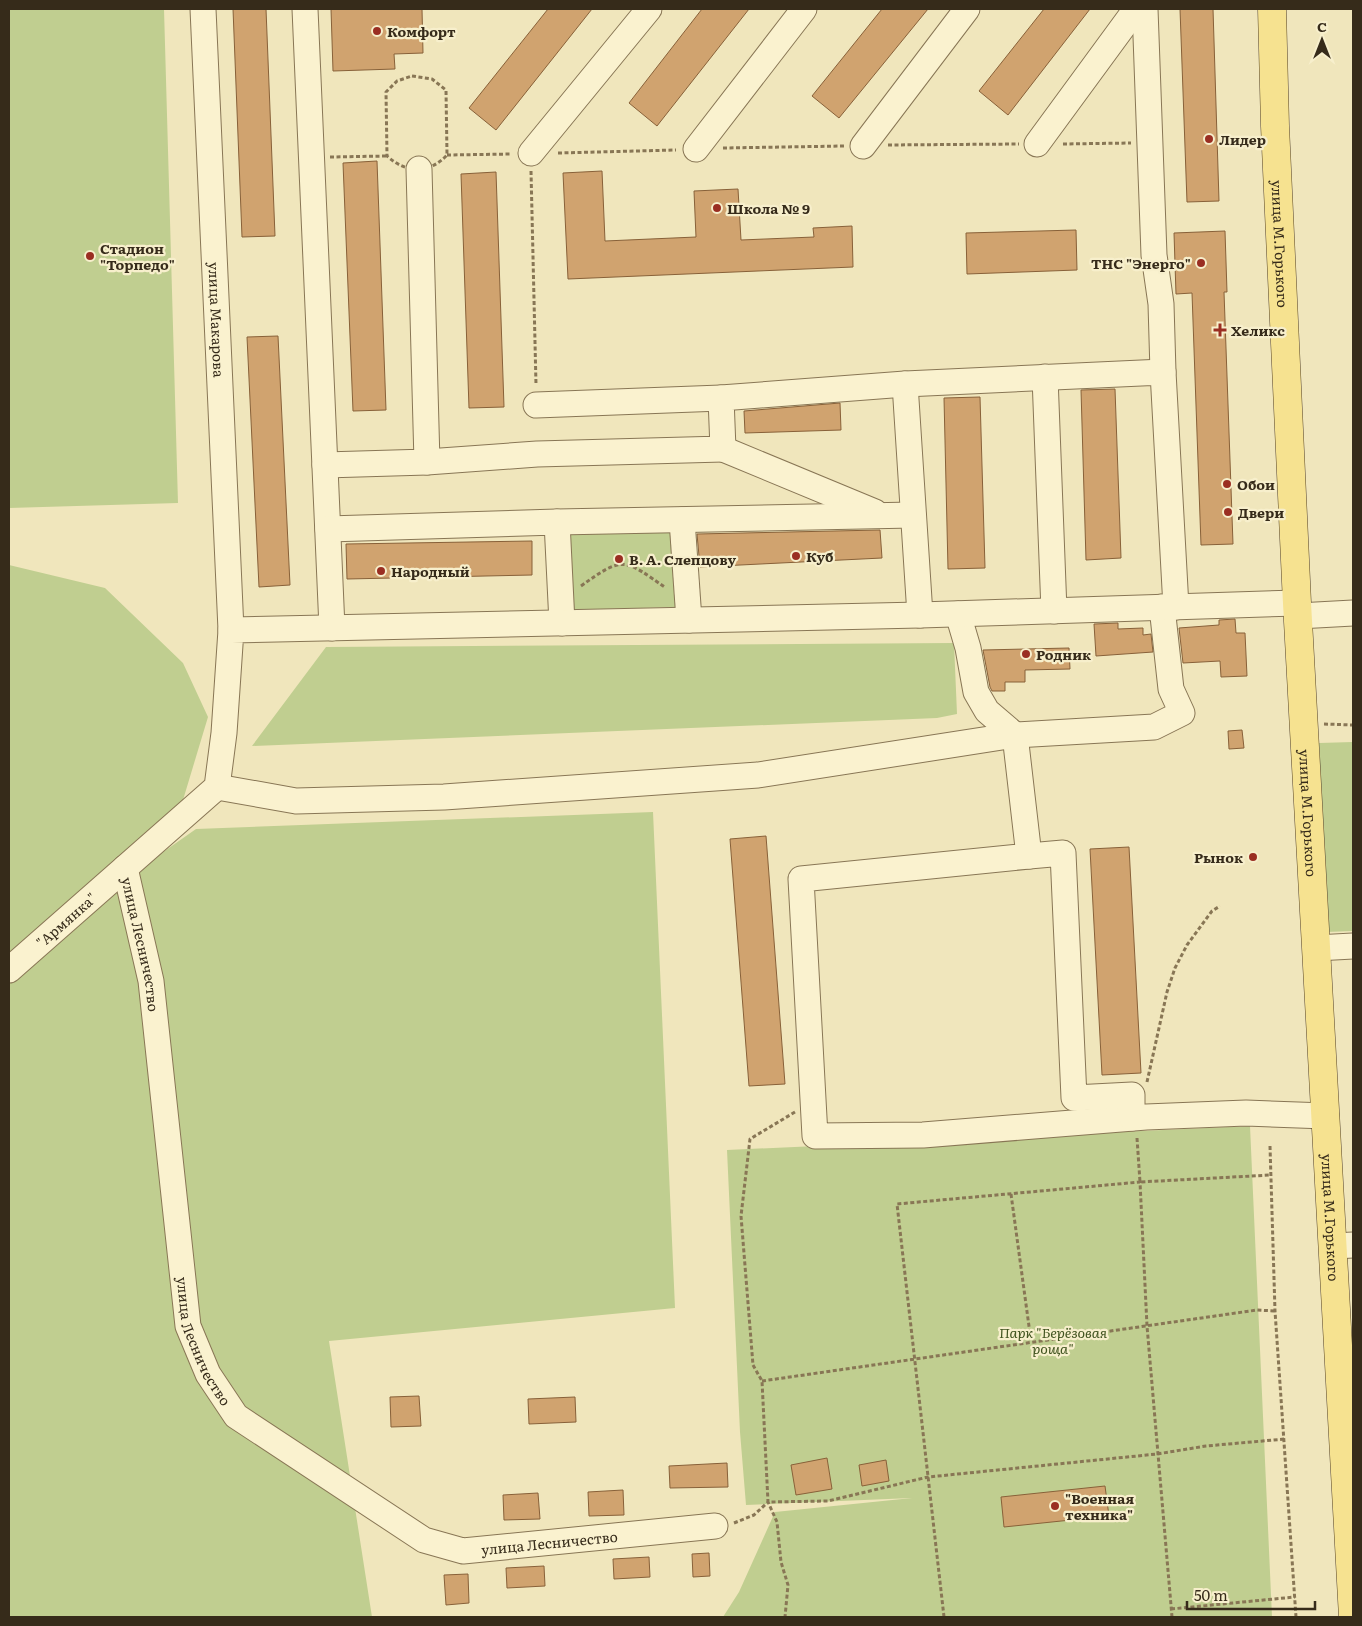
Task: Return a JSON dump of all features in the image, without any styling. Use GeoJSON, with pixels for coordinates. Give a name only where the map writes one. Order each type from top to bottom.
{"type":"FeatureCollection","features":[{"type":"Feature","properties":{"kind":"main road","name":"улица М.Горького"},"geometry":{"type":"LineString","coordinates":[[1272,9],[1275,126],[1316,948],[1326,1116],[1344,1246],[1353,1617]]}},
{"type":"Feature","properties":{"kind":"street","name":"улица Макарова"},"geometry":{"type":"LineString","coordinates":[[203,9],[231,630],[224,734],[216,788]]}},
{"type":"Feature","properties":{"kind":"street"},"geometry":{"type":"LineString","coordinates":[[305,9],[332,628]]}},
{"type":"Feature","properties":{"kind":"street"},"geometry":{"type":"LineString","coordinates":[[531,153],[649,9]]}},
{"type":"Feature","properties":{"kind":"street"},"geometry":{"type":"LineString","coordinates":[[696,149],[804,9]]}},
{"type":"Feature","properties":{"kind":"street"},"geometry":{"type":"LineString","coordinates":[[863,146],[966,9]]}},
{"type":"Feature","properties":{"kind":"street"},"geometry":{"type":"LineString","coordinates":[[1037,144],[1136,9]]}},
{"type":"Feature","properties":{"kind":"street"},"geometry":{"type":"LineString","coordinates":[[216,788],[296,801],[444,797],[758,775],[1015,735],[1154,727],[1182,713],[1171,689],[1163,372],[1160,304],[1154,255],[1145,9]]}},
{"type":"Feature","properties":{"kind":"street"},"geometry":{"type":"LineString","coordinates":[[419,169],[427,462]]}},
{"type":"Feature","properties":{"kind":"street"},"geometry":{"type":"LineString","coordinates":[[536,406],[721,398],[905,384],[1163,372]]}},
{"type":"Feature","properties":{"kind":"street"},"geometry":{"type":"LineString","coordinates":[[1044,377],[1054,611]]}},
{"type":"Feature","properties":{"kind":"street"},"geometry":{"type":"LineString","coordinates":[[905,384],[920,615]]}},
{"type":"Feature","properties":{"kind":"street"},"geometry":{"type":"LineString","coordinates":[[721,398],[723,449]]}},
{"type":"Feature","properties":{"kind":"street"},"geometry":{"type":"LineString","coordinates":[[325,465],[427,462],[538,454],[723,449],[884,516]]}},
{"type":"Feature","properties":{"kind":"street"},"geometry":{"type":"LineString","coordinates":[[328,529],[557,522],[914,515]]}},
{"type":"Feature","properties":{"kind":"street"},"geometry":{"type":"LineString","coordinates":[[682,520],[688,612]]}},
{"type":"Feature","properties":{"kind":"street"},"geometry":{"type":"LineString","coordinates":[[557,522],[561,612]]}},
{"type":"Feature","properties":{"kind":"street"},"geometry":{"type":"LineString","coordinates":[[231,630],[332,628],[561,612],[920,615],[1169,607],[1353,613]]}},
{"type":"Feature","properties":{"kind":"street"},"geometry":{"type":"LineString","coordinates":[[958,614],[968,648],[976,692],[986,711],[1015,735],[1029,856]]}},
{"type":"Feature","properties":{"kind":"street","name":"\"Армянка\""},"geometry":{"type":"LineString","coordinates":[[9,970],[216,788]]}},
{"type":"Feature","properties":{"kind":"street"},"geometry":{"type":"LineString","coordinates":[[1139,1118],[1132,1095],[1074,1098],[1063,853],[801,879],[815,1136],[924,1135],[1139,1118],[1246,1113],[1326,1116]]}},
{"type":"Feature","properties":{"kind":"street","name":"улица Лесничество"},"geometry":{"type":"LineString","coordinates":[[125,868],[151,981],[188,1326],[208,1374],[236,1416],[424,1540],[462,1551],[715,1526]]}},
{"type":"Feature","properties":{"kind":"street"},"geometry":{"type":"LineString","coordinates":[[1316,948],[1353,946]]}},
{"type":"Feature","properties":{"kind":"path"},"geometry":{"type":"LineString","coordinates":[[312,158],[387,156],[397,165],[419,169],[437,166],[447,155],[446,90],[432,79],[412,76],[397,81],[386,92],[387,156]]}},
{"type":"Feature","properties":{"kind":"path"},"geometry":{"type":"LineString","coordinates":[[447,155],[863,146],[1150,143]]}},
{"type":"Feature","properties":{"kind":"path"},"geometry":{"type":"LineString","coordinates":[[531,153],[536,406]]}},
{"type":"Feature","properties":{"kind":"path"},"geometry":{"type":"LineString","coordinates":[[561,612],[610,566],[631,564],[688,612]]}},
{"type":"Feature","properties":{"kind":"path"},"geometry":{"type":"LineString","coordinates":[[1304,724],[1353,725]]}},
{"type":"Feature","properties":{"kind":"path"},"geometry":{"type":"LineString","coordinates":[[1146,1084],[1167,992],[1175,968],[1187,945],[1212,911],[1220,906]]}},
{"type":"Feature","properties":{"kind":"path"},"geometry":{"type":"LineString","coordinates":[[785,1617],[788,1585],[781,1562],[777,1522],[768,1502],[762,1381],[753,1364],[741,1216],[750,1139],[812,1101]]}},
{"type":"Feature","properties":{"kind":"path"},"geometry":{"type":"LineString","coordinates":[[1139,1118],[1136,1132],[1147,1326],[1172,1617]]}},
{"type":"Feature","properties":{"kind":"path"},"geometry":{"type":"LineString","coordinates":[[1270,1146],[1275,1311],[1296,1617]]}},
{"type":"Feature","properties":{"kind":"path"},"geometry":{"type":"LineString","coordinates":[[944,1617],[913,1358],[897,1204],[1140,1182],[1271,1175]]}},
{"type":"Feature","properties":{"kind":"path"},"geometry":{"type":"LineString","coordinates":[[1011,1194],[1031,1341]]}},
{"type":"Feature","properties":{"kind":"path"},"geometry":{"type":"LineString","coordinates":[[762,1381],[1256,1310],[1275,1311]]}},
{"type":"Feature","properties":{"kind":"path"},"geometry":{"type":"LineString","coordinates":[[715,1526],[739,1522],[761,1510],[768,1502],[828,1500],[928,1477],[1285,1439]]}},
{"type":"Feature","properties":{"kind":"path"},"geometry":{"type":"LineString","coordinates":[[1171,1609],[1294,1597]]}},
{"type":"Feature","properties":{"kind":"green space","name":"Стадион \"Торпедо\""},"geometry":{"type":"Polygon","coordinates":[[[9,9],[164,9],[178,503],[9,508],[9,9]]]}},
{"type":"Feature","properties":{"kind":"green space"},"geometry":{"type":"Polygon","coordinates":[[[676,531],[678,607],[568,610],[566,534],[676,531]]]}},
{"type":"Feature","properties":{"kind":"green space"},"geometry":{"type":"Polygon","coordinates":[[[9,565],[105,588],[183,663],[208,717],[183,800],[9,959],[9,565]]]}},
{"type":"Feature","properties":{"kind":"green space"},"geometry":{"type":"Polygon","coordinates":[[[954,643],[957,714],[937,718],[252,746],[326,647],[954,643]]]}},
{"type":"Feature","properties":{"kind":"green space"},"geometry":{"type":"Polygon","coordinates":[[[1353,742],[1353,931],[1326,932],[1319,743],[1353,742]]]}},
{"type":"Feature","properties":{"kind":"green space"},"geometry":{"type":"Polygon","coordinates":[[[653,812],[675,1308],[329,1341],[372,1617],[9,1617],[9,981],[126,878],[196,829],[653,812]]]}},
{"type":"Feature","properties":{"kind":"green space","name":"Парк \"Берёзовая роща\""},"geometry":{"type":"Polygon","coordinates":[[[1250,1126],[1272,1617],[723,1617],[739,1592],[775,1512],[912,1498],[746,1505],[740,1432],[727,1150],[1250,1126]]]}},
{"type":"Feature","properties":{"kind":"building"},"geometry":{"type":"Polygon","coordinates":[[[233,9],[266,9],[275,236],[242,237],[233,9]]]}},
{"type":"Feature","properties":{"kind":"building","name":"Комфорт"},"geometry":{"type":"Polygon","coordinates":[[[331,9],[422,9],[423,53],[394,54],[395,69],[333,71],[331,9]]]}},
{"type":"Feature","properties":{"kind":"building"},"geometry":{"type":"Polygon","coordinates":[[[548,9],[592,9],[496,130],[469,108],[548,9]]]}},
{"type":"Feature","properties":{"kind":"building"},"geometry":{"type":"Polygon","coordinates":[[[702,9],[749,9],[657,126],[629,103],[702,9]]]}},
{"type":"Feature","properties":{"kind":"building"},"geometry":{"type":"Polygon","coordinates":[[[882,9],[928,9],[839,118],[812,96],[882,9]]]}},
{"type":"Feature","properties":{"kind":"building"},"geometry":{"type":"Polygon","coordinates":[[[1044,9],[1090,9],[1008,115],[979,91],[1044,9]]]}},
{"type":"Feature","properties":{"kind":"building"},"geometry":{"type":"Polygon","coordinates":[[[1180,9],[1213,9],[1219,201],[1187,202],[1180,9]]]}},
{"type":"Feature","properties":{"kind":"building"},"geometry":{"type":"Polygon","coordinates":[[[377,161],[386,410],[353,411],[343,163],[377,161]]]}},
{"type":"Feature","properties":{"kind":"building","name":"Школа № 9"},"geometry":{"type":"Polygon","coordinates":[[[602,171],[605,241],[696,237],[694,191],[738,189],[741,240],[814,237],[813,228],[852,226],[853,267],[568,279],[563,173],[602,171]]]}},
{"type":"Feature","properties":{"kind":"building"},"geometry":{"type":"Polygon","coordinates":[[[496,172],[504,407],[469,408],[461,174],[496,172]]]}},
{"type":"Feature","properties":{"kind":"building"},"geometry":{"type":"Polygon","coordinates":[[[1076,230],[1077,270],[967,274],[966,233],[1076,230]]]}},
{"type":"Feature","properties":{"kind":"building"},"geometry":{"type":"Polygon","coordinates":[[[1225,231],[1227,292],[1224,292],[1233,544],[1201,545],[1192,293],[1176,294],[1174,233],[1225,231]]]}},
{"type":"Feature","properties":{"kind":"building"},"geometry":{"type":"Polygon","coordinates":[[[278,336],[290,585],[259,587],[247,337],[278,336]]]}},
{"type":"Feature","properties":{"kind":"building"},"geometry":{"type":"Polygon","coordinates":[[[1115,389],[1121,558],[1086,560],[1081,390],[1115,389]]]}},
{"type":"Feature","properties":{"kind":"building"},"geometry":{"type":"Polygon","coordinates":[[[980,397],[985,568],[948,569],[944,398],[980,397]]]}},
{"type":"Feature","properties":{"kind":"building"},"geometry":{"type":"Polygon","coordinates":[[[840,403],[841,430],[745,433],[744,411],[840,403]]]}},
{"type":"Feature","properties":{"kind":"building"},"geometry":{"type":"Polygon","coordinates":[[[880,530],[882,558],[700,567],[697,534],[880,530]]]}},
{"type":"Feature","properties":{"kind":"building"},"geometry":{"type":"Polygon","coordinates":[[[532,541],[532,575],[347,579],[346,544],[532,541]]]}},
{"type":"Feature","properties":{"kind":"building"},"geometry":{"type":"Polygon","coordinates":[[[1235,619],[1236,633],[1245,633],[1247,676],[1221,677],[1220,661],[1183,663],[1179,628],[1219,625],[1219,620],[1235,619]]]}},
{"type":"Feature","properties":{"kind":"building"},"geometry":{"type":"Polygon","coordinates":[[[1118,623],[1118,629],[1143,628],[1143,635],[1151,634],[1153,652],[1096,656],[1094,624],[1118,623]]]}},
{"type":"Feature","properties":{"kind":"building"},"geometry":{"type":"Polygon","coordinates":[[[1069,648],[1070,669],[1025,670],[1025,682],[1005,682],[1005,691],[992,691],[983,650],[1069,648]]]}},
{"type":"Feature","properties":{"kind":"building"},"geometry":{"type":"Polygon","coordinates":[[[1242,730],[1244,748],[1229,749],[1228,731],[1242,730]]]}},
{"type":"Feature","properties":{"kind":"building"},"geometry":{"type":"Polygon","coordinates":[[[766,836],[785,1084],[749,1086],[730,839],[766,836]]]}},
{"type":"Feature","properties":{"kind":"building"},"geometry":{"type":"Polygon","coordinates":[[[1129,847],[1141,1073],[1102,1075],[1090,849],[1129,847]]]}},
{"type":"Feature","properties":{"kind":"building"},"geometry":{"type":"Polygon","coordinates":[[[419,1396],[421,1426],[391,1427],[390,1397],[419,1396]]]}},
{"type":"Feature","properties":{"kind":"building"},"geometry":{"type":"Polygon","coordinates":[[[575,1397],[576,1422],[529,1424],[528,1399],[575,1397]]]}},
{"type":"Feature","properties":{"kind":"building"},"geometry":{"type":"Polygon","coordinates":[[[827,1458],[832,1489],[796,1495],[791,1465],[827,1458]]]}},
{"type":"Feature","properties":{"kind":"building"},"geometry":{"type":"Polygon","coordinates":[[[886,1460],[889,1481],[862,1486],[859,1465],[886,1460]]]}},
{"type":"Feature","properties":{"kind":"building"},"geometry":{"type":"Polygon","coordinates":[[[727,1463],[728,1487],[670,1488],[669,1466],[727,1463]]]}},
{"type":"Feature","properties":{"kind":"building","name":"\"Военная техника\""},"geometry":{"type":"Polygon","coordinates":[[[1105,1486],[1109,1516],[1004,1527],[1001,1497],[1105,1486]]]}},
{"type":"Feature","properties":{"kind":"building"},"geometry":{"type":"Polygon","coordinates":[[[623,1490],[624,1515],[589,1516],[588,1492],[623,1490]]]}},
{"type":"Feature","properties":{"kind":"building"},"geometry":{"type":"Polygon","coordinates":[[[538,1493],[540,1519],[504,1520],[503,1495],[538,1493]]]}},
{"type":"Feature","properties":{"kind":"building"},"geometry":{"type":"Polygon","coordinates":[[[709,1553],[710,1576],[693,1577],[692,1554],[709,1553]]]}},
{"type":"Feature","properties":{"kind":"building"},"geometry":{"type":"Polygon","coordinates":[[[649,1557],[650,1577],[614,1579],[613,1559],[649,1557]]]}},
{"type":"Feature","properties":{"kind":"building"},"geometry":{"type":"Polygon","coordinates":[[[544,1566],[545,1586],[507,1588],[506,1568],[544,1566]]]}},
{"type":"Feature","properties":{"kind":"building"},"geometry":{"type":"Polygon","coordinates":[[[468,1574],[469,1603],[446,1605],[444,1575],[468,1574]]]}},
{"type":"Feature","properties":{"kind":"place","name":"Комфорт"},"geometry":{"type":"Point","coordinates":[377,31]}},
{"type":"Feature","properties":{"kind":"place","name":"Лидер"},"geometry":{"type":"Point","coordinates":[1209,139]}},
{"type":"Feature","properties":{"kind":"place","name":"Школа № 9"},"geometry":{"type":"Point","coordinates":[717,208]}},
{"type":"Feature","properties":{"kind":"place","name":"Стадион \"Торпедо\""},"geometry":{"type":"Point","coordinates":[90,256]}},
{"type":"Feature","properties":{"kind":"place","name":"ТНС \"Энерго\""},"geometry":{"type":"Point","coordinates":[1201,263]}},
{"type":"Feature","properties":{"kind":"place","name":"Хеликс"},"geometry":{"type":"Point","coordinates":[1220,330]}},
{"type":"Feature","properties":{"kind":"place","name":"Обои"},"geometry":{"type":"Point","coordinates":[1227,484]}},
{"type":"Feature","properties":{"kind":"place","name":"Двери"},"geometry":{"type":"Point","coordinates":[1228,512]}},
{"type":"Feature","properties":{"kind":"place","name":"Куб"},"geometry":{"type":"Point","coordinates":[796,556]}},
{"type":"Feature","properties":{"kind":"place","name":"В. А. Слепцову"},"geometry":{"type":"Point","coordinates":[619,559]}},
{"type":"Feature","properties":{"kind":"place","name":"Народный"},"geometry":{"type":"Point","coordinates":[381,571]}},
{"type":"Feature","properties":{"kind":"place","name":"Родник"},"geometry":{"type":"Point","coordinates":[1026,654]}},
{"type":"Feature","properties":{"kind":"place","name":"Рынок"},"geometry":{"type":"Point","coordinates":[1253,857]}},
{"type":"Feature","properties":{"kind":"place","name":"\"Военная техника\""},"geometry":{"type":"Point","coordinates":[1055,1506]}}]}
